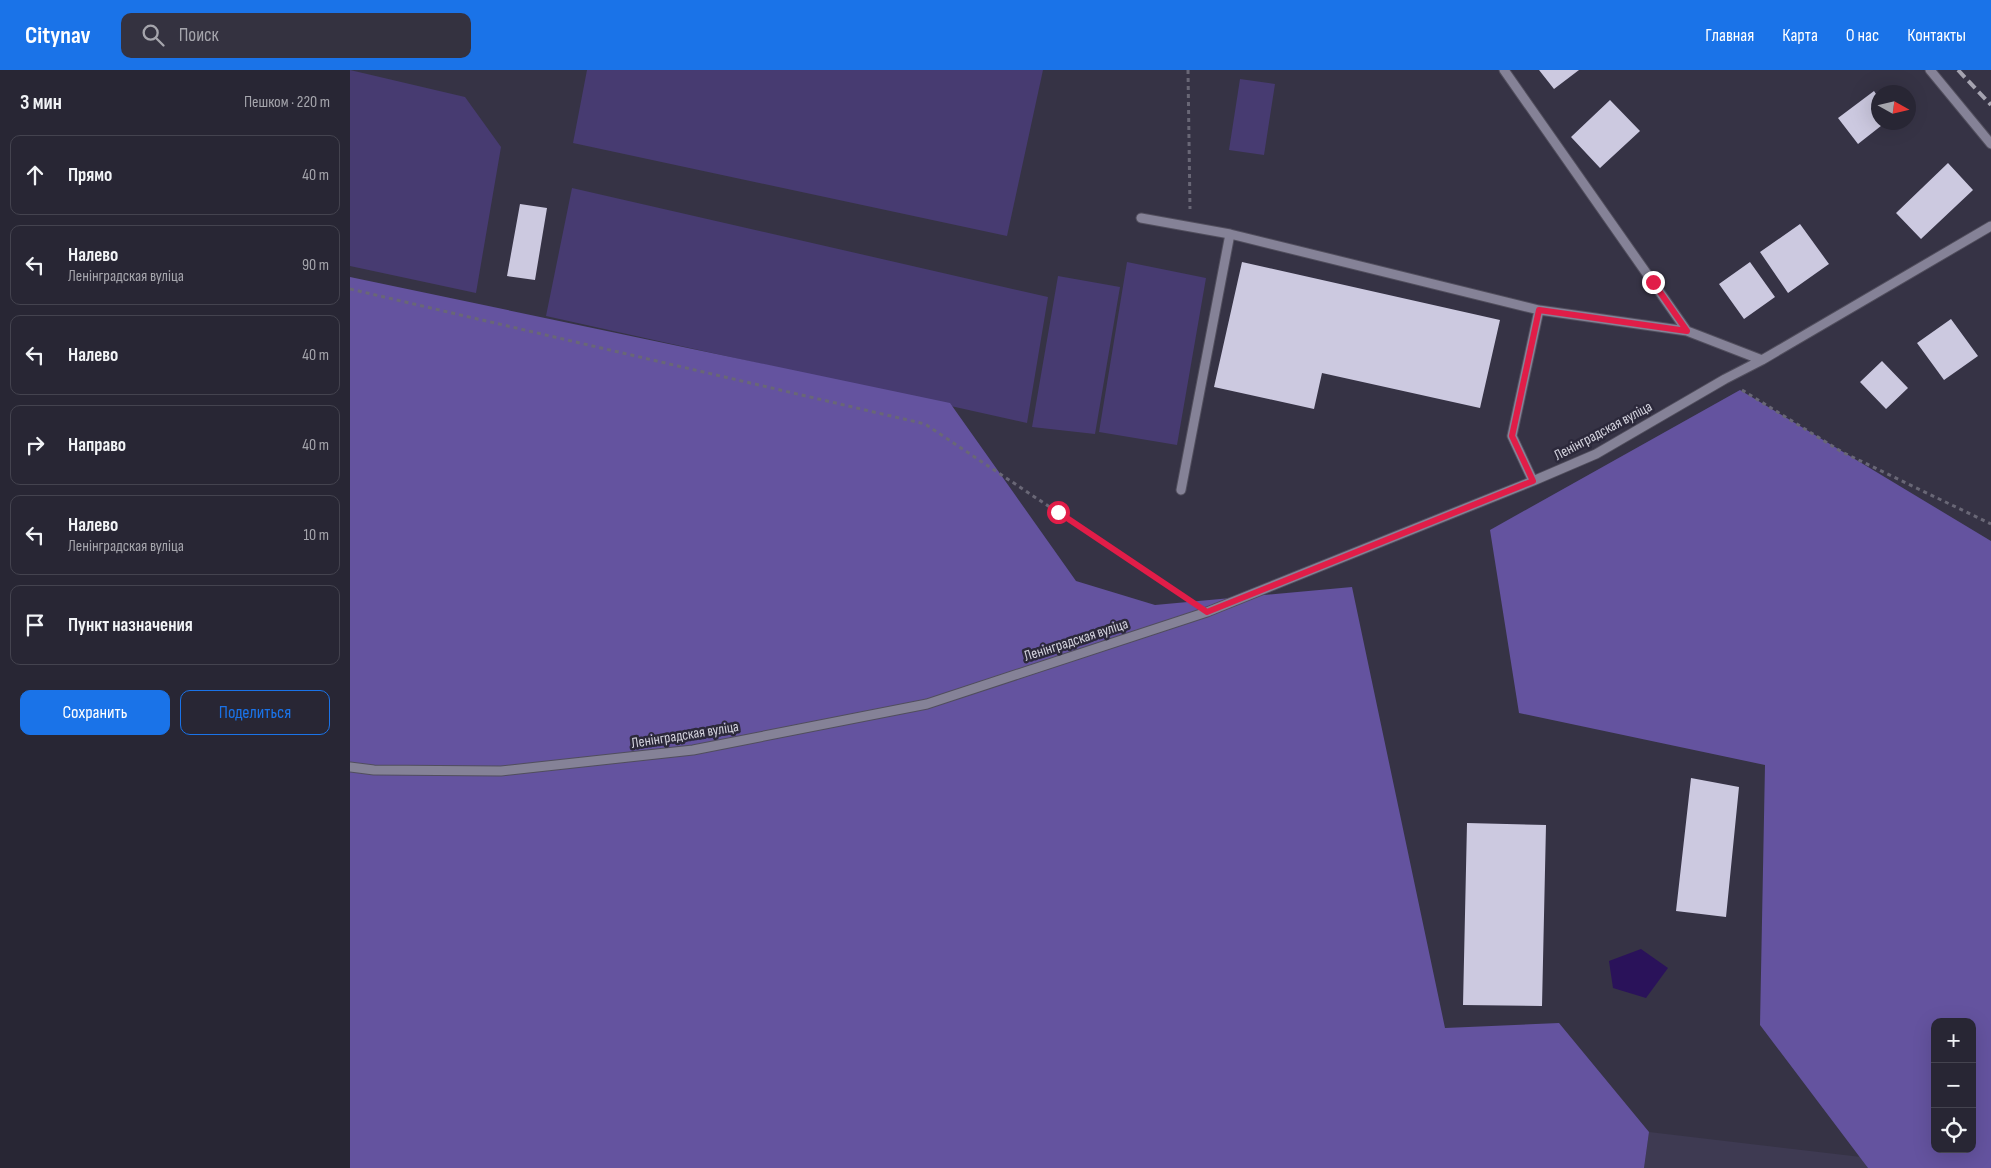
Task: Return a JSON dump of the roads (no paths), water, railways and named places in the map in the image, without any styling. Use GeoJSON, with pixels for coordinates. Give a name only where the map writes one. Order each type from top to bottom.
{"type":"FeatureCollection","features":[{"type":"Feature","properties":{"kind":"street"},"geometry":{"type":"LineString","coordinates":[[1504,70],[1687,331]]}},
{"type":"Feature","properties":{"kind":"street"},"geometry":{"type":"LineString","coordinates":[[1930,70],[1991,144]]}},
{"type":"Feature","properties":{"kind":"street"},"geometry":{"type":"LineString","coordinates":[[1141,218],[1230,234],[1539,310],[1687,331],[1762,360]]}},
{"type":"Feature","properties":{"kind":"street","name":"Ленінградская вуліца"},"geometry":{"type":"LineString","coordinates":[[350,767],[374,770],[501,771],[692,750],[928,704],[1207,612],[1596,454],[1725,379],[1762,360],[1991,226]]}},
{"type":"Feature","properties":{"kind":"street"},"geometry":{"type":"LineString","coordinates":[[1181,490],[1230,234]]}},
{"type":"Feature","properties":{"kind":"street"},"geometry":{"type":"LineString","coordinates":[[1533,481],[1512,436],[1539,310]]}},
{"type":"Feature","properties":{"kind":"railway"},"geometry":{"type":"LineString","coordinates":[[1958,70],[1991,105]]}}]}
